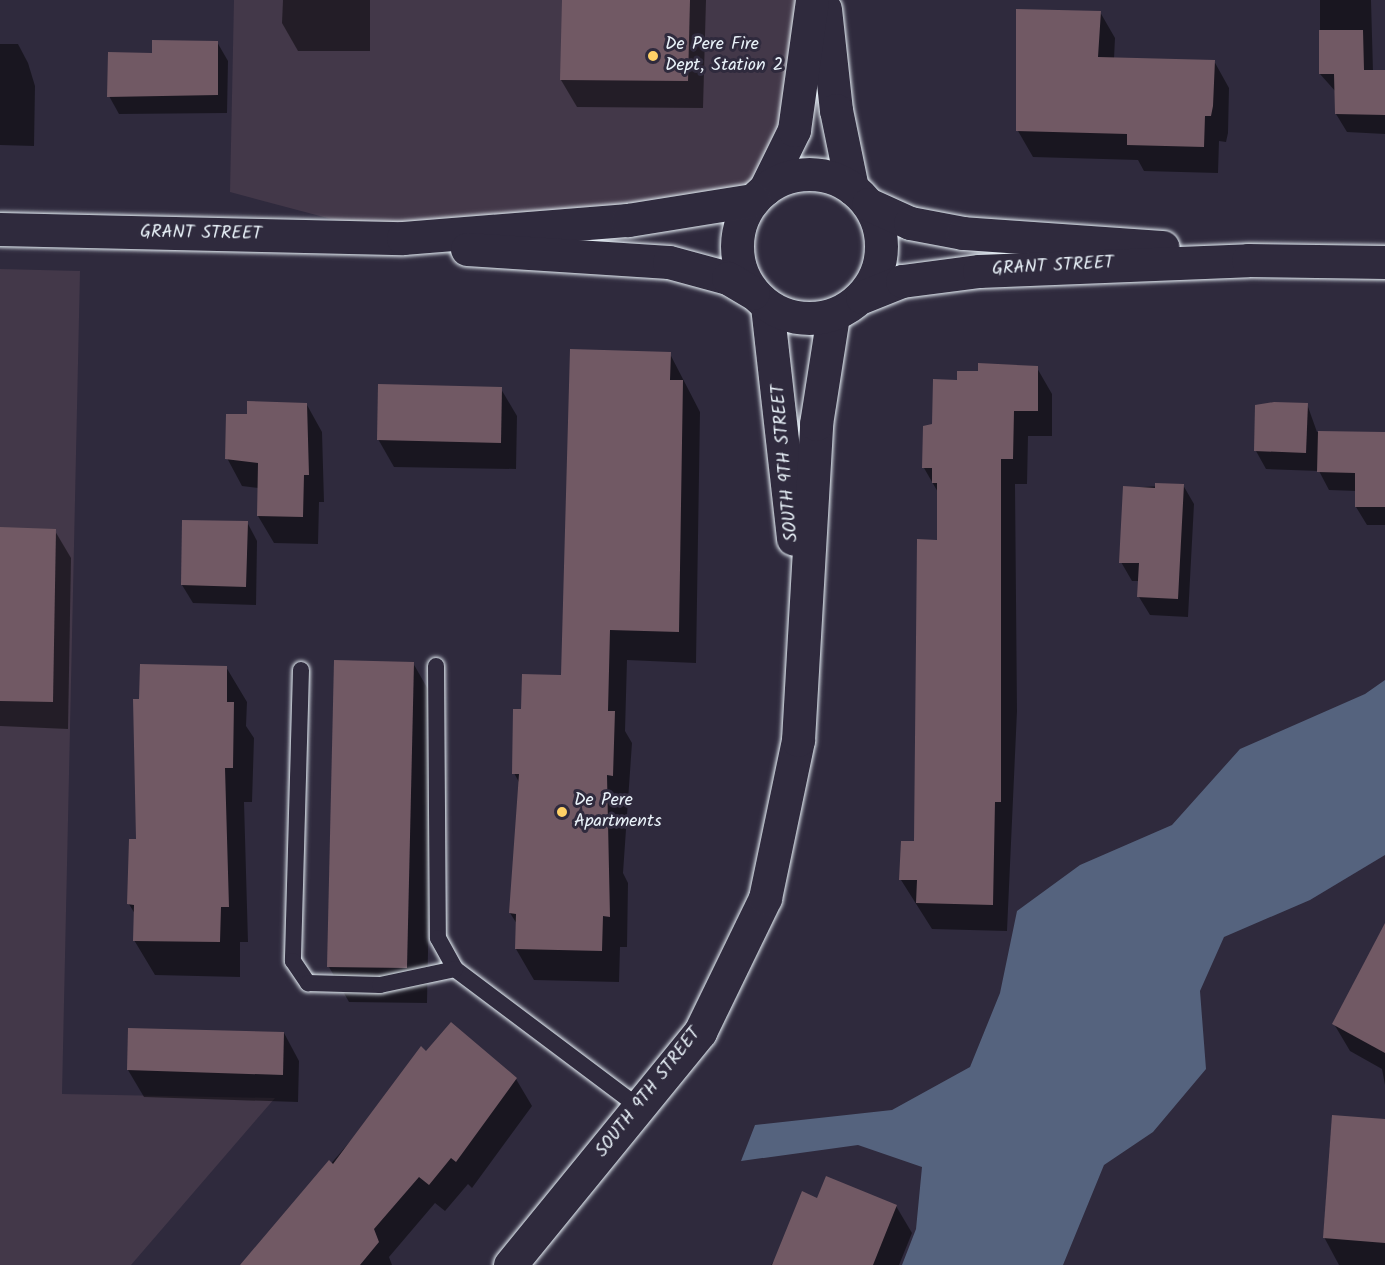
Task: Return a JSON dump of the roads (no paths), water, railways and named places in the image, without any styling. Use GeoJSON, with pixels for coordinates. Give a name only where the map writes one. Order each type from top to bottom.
{"type":"FeatureCollection","features":[{"type":"Feature","properties":{"kind":"street"},"geometry":{"type":"LineString","coordinates":[[760,300],[742,276],[737,236],[794,130],[812,0]]}},
{"type":"Feature","properties":{"kind":"street"},"geometry":{"type":"LineString","coordinates":[[824,0],[836,110],[860,196],[876,219],[881,254],[862,297]]}},
{"type":"Feature","properties":{"kind":"street","name":"GRANT STREET"},"geometry":{"type":"LineString","coordinates":[[0,229],[403,238],[628,220],[759,194],[788,177],[813,174],[910,223],[963,233],[1091,238],[1248,260]]}},
{"type":"Feature","properties":{"kind":"street","name":"GRANT STREET"},"geometry":{"type":"LineString","coordinates":[[403,238],[489,252],[669,262],[728,278],[788,316],[833,315],[862,297],[902,281],[953,273],[1248,260],[1385,262]]}},
{"type":"Feature","properties":{"kind":"street","name":"SOUTH 9TH STREET"},"geometry":{"type":"LineString","coordinates":[[760,300],[801,621]]}},
{"type":"Feature","properties":{"kind":"street","name":"SOUTH 9TH STREET"},"geometry":{"type":"LineString","coordinates":[[510,1265],[700,1032],[765,897],[798,740],[801,621],[816,424],[833,315]]}},
{"type":"Feature","properties":{"kind":"lane"},"geometry":{"type":"LineString","coordinates":[[436,666],[438,938],[455,969],[639,1107]]}},
{"type":"Feature","properties":{"kind":"lane"},"geometry":{"type":"LineString","coordinates":[[301,670],[293,961],[308,983],[380,985],[455,969]]}},
{"type":"Feature","properties":{"kind":"water"},"geometry":{"type":"Polygon","coordinates":[[[1385,680],[1385,855],[1310,900],[1224,937],[1200,991],[1206,1069],[1153,1132],[1104,1165],[1063,1265],[902,1265],[916,1229],[922,1167],[858,1145],[741,1161],[755,1125],[892,1110],[970,1067],[1000,993],[1017,911],[1080,865],[1172,825],[1240,749],[1365,694],[1385,680]]]}},
{"type":"Feature","properties":{"kind":"place","name":"De Pere Fire Dept, Station 2"},"geometry":{"type":"Point","coordinates":[653,56]}},
{"type":"Feature","properties":{"kind":"place","name":"De Pere Apartments"},"geometry":{"type":"Point","coordinates":[562,812]}}]}
